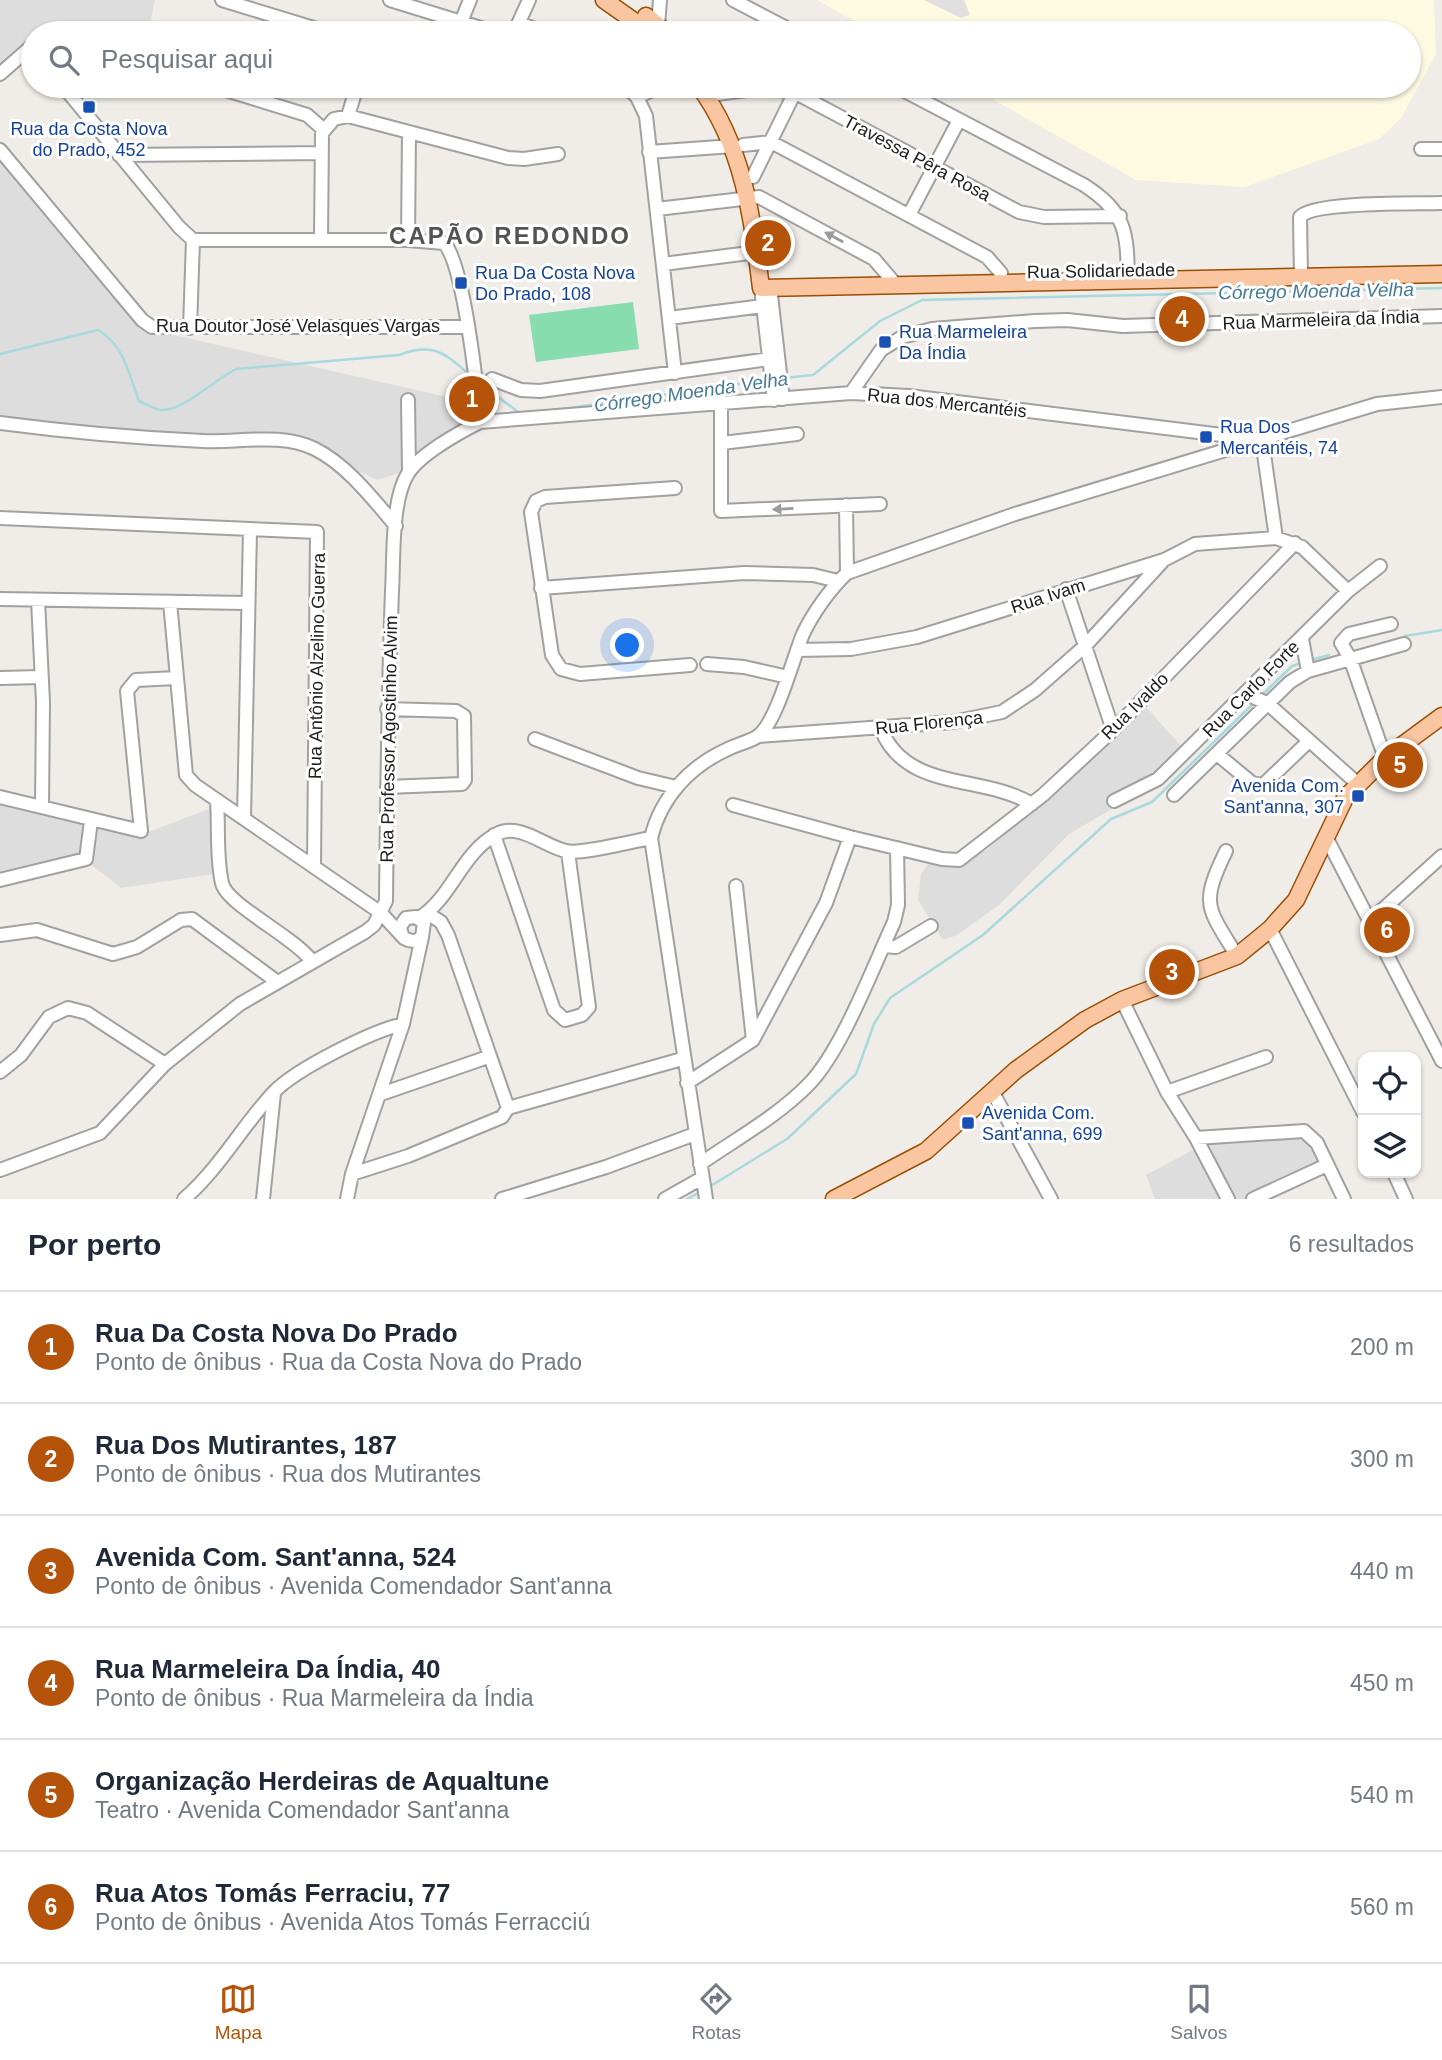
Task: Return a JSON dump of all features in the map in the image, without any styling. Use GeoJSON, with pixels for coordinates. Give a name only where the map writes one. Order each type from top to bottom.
{"type":"FeatureCollection","features":[{"type":"Feature","properties":{"kind":"main road"},"geometry":{"type":"LineString","coordinates":[[624,0],[648,21]]}},
{"type":"Feature","properties":{"kind":"main road"},"geometry":{"type":"LineString","coordinates":[[606,1],[641,21]]}},
{"type":"Feature","properties":{"kind":"main road"},"geometry":{"type":"LineString","coordinates":[[708,98],[738,145],[754,197],[765,283]]}},
{"type":"Feature","properties":{"kind":"main road"},"geometry":{"type":"LineString","coordinates":[[717,98],[753,177],[757,252],[765,283]]}},
{"type":"Feature","properties":{"kind":"main road","name":"Rua Solidariedade"},"geometry":{"type":"LineString","coordinates":[[765,283],[1301,272],[1442,265]]}},
{"type":"Feature","properties":{"kind":"main road","name":"Rua Solidariedade"},"geometry":{"type":"LineString","coordinates":[[1301,272],[1442,274]]}},
{"type":"Feature","properties":{"kind":"main road","name":"Rua Solidariedade"},"geometry":{"type":"LineString","coordinates":[[893,280],[1000,273],[1128,276]]}},
{"type":"Feature","properties":{"kind":"main road"},"geometry":{"type":"LineString","coordinates":[[834,1199],[926,1151],[992,1091],[1060,1037],[1122,1000],[1237,956],[1270,929],[1302,891],[1338,809],[1358,784],[1385,758],[1442,716]]}},
{"type":"Feature","properties":{"kind":"street"},"geometry":{"type":"LineString","coordinates":[[222,0],[291,21]]}},
{"type":"Feature","properties":{"kind":"street"},"geometry":{"type":"LineString","coordinates":[[390,0],[409,3],[458,21]]}},
{"type":"Feature","properties":{"kind":"street"},"geometry":{"type":"LineString","coordinates":[[461,21],[470,0]]}},
{"type":"Feature","properties":{"kind":"street"},"geometry":{"type":"LineString","coordinates":[[520,21],[530,0]]}},
{"type":"Feature","properties":{"kind":"street"},"geometry":{"type":"LineString","coordinates":[[659,21],[660,0]]}},
{"type":"Feature","properties":{"kind":"street"},"geometry":{"type":"LineString","coordinates":[[733,0],[773,21]]}},
{"type":"Feature","properties":{"kind":"street"},"geometry":{"type":"LineString","coordinates":[[0,74],[21,56]]}},
{"type":"Feature","properties":{"kind":"street"},"geometry":{"type":"LineString","coordinates":[[73,98],[193,240],[190,328]]}},
{"type":"Feature","properties":{"kind":"street"},"geometry":{"type":"LineString","coordinates":[[252,98],[307,115],[324,130]]}},
{"type":"Feature","properties":{"kind":"street"},"geometry":{"type":"LineString","coordinates":[[348,116],[353,98]]}},
{"type":"Feature","properties":{"kind":"street"},"geometry":{"type":"LineString","coordinates":[[637,98],[646,116],[675,373]]}},
{"type":"Feature","properties":{"kind":"street"},"geometry":{"type":"LineString","coordinates":[[753,177],[792,98]]}},
{"type":"Feature","properties":{"kind":"street","name":"Travessa Pêra Rosa"},"geometry":{"type":"LineString","coordinates":[[812,98],[1009,209],[1032,216],[1120,216]]}},
{"type":"Feature","properties":{"kind":"street"},"geometry":{"type":"LineString","coordinates":[[918,98],[1084,185],[1106,200],[1120,216],[1125,231],[1128,276]]}},
{"type":"Feature","properties":{"kind":"street"},"geometry":{"type":"LineString","coordinates":[[321,240],[321,153],[324,130],[334,120],[348,116],[508,158],[524,159],[558,154]]}},
{"type":"Feature","properties":{"kind":"street"},"geometry":{"type":"LineString","coordinates":[[909,215],[959,120]]}},
{"type":"Feature","properties":{"kind":"street"},"geometry":{"type":"LineString","coordinates":[[408,240],[409,132]]}},
{"type":"Feature","properties":{"kind":"street"},"geometry":{"type":"LineString","coordinates":[[649,152],[771,142],[986,257],[1000,273]]}},
{"type":"Feature","properties":{"kind":"street"},"geometry":{"type":"LineString","coordinates":[[1421,149],[1442,149]]}},
{"type":"Feature","properties":{"kind":"street","name":"Rua Doutor José Velasques Vargas"},"geometry":{"type":"LineString","coordinates":[[0,150],[142,320],[157,328],[467,327]]}},
{"type":"Feature","properties":{"kind":"street"},"geometry":{"type":"LineString","coordinates":[[119,155],[321,153]]}},
{"type":"Feature","properties":{"kind":"street"},"geometry":{"type":"LineString","coordinates":[[657,209],[754,197],[874,259],[893,280]]}},
{"type":"Feature","properties":{"kind":"street"},"geometry":{"type":"LineString","coordinates":[[1301,272],[1300,217],[1307,211],[1338,206],[1442,203]]}},
{"type":"Feature","properties":{"kind":"street"},"geometry":{"type":"LineString","coordinates":[[193,240],[440,241],[448,248],[467,327],[480,422]]}},
{"type":"Feature","properties":{"kind":"street"},"geometry":{"type":"LineString","coordinates":[[663,264],[757,252]]}},
{"type":"Feature","properties":{"kind":"street"},"geometry":{"type":"LineString","coordinates":[[765,283],[763,306],[773,360]]}},
{"type":"Feature","properties":{"kind":"street"},"geometry":{"type":"LineString","coordinates":[[765,283],[778,396]]}},
{"type":"Feature","properties":{"kind":"street"},"geometry":{"type":"LineString","coordinates":[[668,318],[763,306]]}},
{"type":"Feature","properties":{"kind":"street","name":"Rua Marmeleira da Índia"},"geometry":{"type":"LineString","coordinates":[[851,393],[881,350],[902,337],[932,329],[1035,321],[1122,326],[1442,316]]}},
{"type":"Feature","properties":{"kind":"street"},"geometry":{"type":"LineString","coordinates":[[492,379],[528,391],[773,360]]}},
{"type":"Feature","properties":{"kind":"street","name":"Rua dos Mercantéis"},"geometry":{"type":"LineString","coordinates":[[409,472],[438,448],[480,422],[721,405],[778,396],[851,393],[909,396],[1262,440]]}},
{"type":"Feature","properties":{"kind":"street"},"geometry":{"type":"LineString","coordinates":[[541,588],[744,573],[842,577],[1015,514],[1377,404],[1417,397],[1442,397]]}},
{"type":"Feature","properties":{"kind":"street"},"geometry":{"type":"LineString","coordinates":[[396,526],[401,491],[409,472],[408,400]]}},
{"type":"Feature","properties":{"kind":"street"},"geometry":{"type":"LineString","coordinates":[[721,405],[721,511],[880,504]]}},
{"type":"Feature","properties":{"kind":"street"},"geometry":{"type":"LineString","coordinates":[[0,423],[143,438],[276,440],[305,444],[341,466],[396,526]]}},
{"type":"Feature","properties":{"kind":"street"},"geometry":{"type":"LineString","coordinates":[[722,443],[797,434]]}},
{"type":"Feature","properties":{"kind":"street"},"geometry":{"type":"LineString","coordinates":[[1262,440],[1276,538]]}},
{"type":"Feature","properties":{"kind":"street"},"geometry":{"type":"LineString","coordinates":[[675,488],[545,497],[536,501],[531,512],[552,655],[561,669],[568,673],[690,665]]}},
{"type":"Feature","properties":{"kind":"street"},"geometry":{"type":"LineString","coordinates":[[759,736],[788,677],[809,623],[842,577],[846,505]]}},
{"type":"Feature","properties":{"kind":"street","name":"Rua Antônio Alzelino Guerra"},"geometry":{"type":"LineString","coordinates":[[0,518],[317,532],[314,866]]}},
{"type":"Feature","properties":{"kind":"street","name":"Rua Professor Agostinho Alvim"},"geometry":{"type":"LineString","coordinates":[[383,915],[386,901],[387,709],[396,526]]}},
{"type":"Feature","properties":{"kind":"street"},"geometry":{"type":"LineString","coordinates":[[244,818],[250,530]]}},
{"type":"Feature","properties":{"kind":"street","name":"Rua Ivam"},"geometry":{"type":"LineString","coordinates":[[797,650],[851,649],[917,637],[1164,560],[1195,544],[1276,538],[1295,543]]}},
{"type":"Feature","properties":{"kind":"street"},"geometry":{"type":"LineString","coordinates":[[1295,543],[1348,591]]}},
{"type":"Feature","properties":{"kind":"street","name":"Rua Ivaldo"},"geometry":{"type":"LineString","coordinates":[[897,848],[942,859],[964,858],[1032,804],[1113,730],[1295,543]]}},
{"type":"Feature","properties":{"kind":"street","name":"Rua Florença"},"geometry":{"type":"LineString","coordinates":[[676,787],[719,753],[759,736],[881,729],[989,717],[1017,703],[1086,646],[1164,560]]}},
{"type":"Feature","properties":{"kind":"street","name":"Rua Carlo Forte"},"geometry":{"type":"LineString","coordinates":[[1114,801],[1158,779],[1302,644],[1348,591],[1380,566]]}},
{"type":"Feature","properties":{"kind":"street"},"geometry":{"type":"LineString","coordinates":[[1066,589],[1113,730]]}},
{"type":"Feature","properties":{"kind":"street"},"geometry":{"type":"LineString","coordinates":[[0,599],[247,603]]}},
{"type":"Feature","properties":{"kind":"street"},"geometry":{"type":"LineString","coordinates":[[38,600],[42,807]]}},
{"type":"Feature","properties":{"kind":"street"},"geometry":{"type":"LineString","coordinates":[[170,602],[186,775],[217,801],[383,915],[403,936],[415,941],[425,933],[439,929],[448,934]]}},
{"type":"Feature","properties":{"kind":"street"},"geometry":{"type":"LineString","coordinates":[[1385,758],[1350,658],[1341,643],[1345,636],[1391,624]]}},
{"type":"Feature","properties":{"kind":"street"},"geometry":{"type":"LineString","coordinates":[[1174,795],[1265,703],[1307,669],[1404,643]]}},
{"type":"Feature","properties":{"kind":"street"},"geometry":{"type":"LineString","coordinates":[[1302,644],[1307,669]]}},
{"type":"Feature","properties":{"kind":"street"},"geometry":{"type":"LineString","coordinates":[[706,664],[744,667],[788,677]]}},
{"type":"Feature","properties":{"kind":"street"},"geometry":{"type":"LineString","coordinates":[[0,678],[41,677]]}},
{"type":"Feature","properties":{"kind":"street"},"geometry":{"type":"LineString","coordinates":[[0,797],[128,830],[143,828],[127,691],[136,680],[176,678]]}},
{"type":"Feature","properties":{"kind":"street"},"geometry":{"type":"LineString","coordinates":[[1252,690],[1358,784]]}},
{"type":"Feature","properties":{"kind":"street"},"geometry":{"type":"LineString","coordinates":[[387,709],[456,711],[464,716],[466,727],[465,780],[462,785],[387,787]]}},
{"type":"Feature","properties":{"kind":"street"},"geometry":{"type":"LineString","coordinates":[[881,729],[892,752],[908,764],[934,775],[1015,796],[1032,804]]}},
{"type":"Feature","properties":{"kind":"street"},"geometry":{"type":"LineString","coordinates":[[535,739],[638,778],[676,787],[660,811],[651,838],[682,1059],[706,1198]]}},
{"type":"Feature","properties":{"kind":"street"},"geometry":{"type":"LineString","coordinates":[[1217,754],[1252,783],[1263,785],[1309,741]]}},
{"type":"Feature","properties":{"kind":"street"},"geometry":{"type":"LineString","coordinates":[[217,801],[224,889],[235,901],[288,938],[312,960]]}},
{"type":"Feature","properties":{"kind":"street"},"geometry":{"type":"LineString","coordinates":[[665,1199],[701,1174],[785,1105],[819,1073],[831,1056],[883,946],[898,905],[897,848],[733,805]]}},
{"type":"Feature","properties":{"kind":"street"},"geometry":{"type":"LineString","coordinates":[[0,880],[86,859],[91,821]]}},
{"type":"Feature","properties":{"kind":"street"},"geometry":{"type":"LineString","coordinates":[[412,974],[401,924],[423,916],[469,859],[494,835],[506,831],[523,833],[568,852],[651,838]]}},
{"type":"Feature","properties":{"kind":"street"},"geometry":{"type":"LineString","coordinates":[[494,835],[554,1010],[565,1020],[583,1015],[589,1007],[568,852]]}},
{"type":"Feature","properties":{"kind":"street"},"geometry":{"type":"LineString","coordinates":[[687,1083],[753,1040],[826,903],[850,837]]}},
{"type":"Feature","properties":{"kind":"street"},"geometry":{"type":"LineString","coordinates":[[1326,837],[1441,1057]]}},
{"type":"Feature","properties":{"kind":"street"},"geometry":{"type":"LineString","coordinates":[[1226,851],[1210,884],[1208,902],[1237,956]]}},
{"type":"Feature","properties":{"kind":"street"},"geometry":{"type":"LineString","coordinates":[[1371,920],[1442,856]]}},
{"type":"Feature","properties":{"kind":"street"},"geometry":{"type":"LineString","coordinates":[[736,886],[753,1040]]}},
{"type":"Feature","properties":{"kind":"street"},"geometry":{"type":"LineString","coordinates":[[0,1170],[100,1133],[165,1064],[240,1004],[312,960],[365,932],[383,915],[423,916],[448,934],[488,1057],[508,1108]]}},
{"type":"Feature","properties":{"kind":"street"},"geometry":{"type":"LineString","coordinates":[[347,1199],[352,1174],[403,1024],[412,974],[425,933],[423,916]]}},
{"type":"Feature","properties":{"kind":"street"},"geometry":{"type":"LineString","coordinates":[[0,935],[31,930],[46,932],[113,954],[137,947],[171,925],[192,919],[276,982]]}},
{"type":"Feature","properties":{"kind":"street"},"geometry":{"type":"LineString","coordinates":[[883,946],[896,947],[931,926]]}},
{"type":"Feature","properties":{"kind":"street"},"geometry":{"type":"LineString","coordinates":[[1270,929],[1358,1102]]}},
{"type":"Feature","properties":{"kind":"street"},"geometry":{"type":"LineString","coordinates":[[1122,1000],[1167,1092],[1196,1138],[1228,1199]]}},
{"type":"Feature","properties":{"kind":"street"},"geometry":{"type":"LineString","coordinates":[[0,1072],[21,1055],[43,1024],[68,1008],[87,1013],[165,1064]]}},
{"type":"Feature","properties":{"kind":"street"},"geometry":{"type":"LineString","coordinates":[[184,1199],[207,1178],[274,1092],[294,1076],[387,1028],[403,1024]]}},
{"type":"Feature","properties":{"kind":"street"},"geometry":{"type":"LineString","coordinates":[[381,1094],[488,1057]]}},
{"type":"Feature","properties":{"kind":"street"},"geometry":{"type":"LineString","coordinates":[[1167,1092],[1266,1057]]}},
{"type":"Feature","properties":{"kind":"street"},"geometry":{"type":"LineString","coordinates":[[352,1174],[408,1156],[502,1117],[508,1108],[682,1059]]}},
{"type":"Feature","properties":{"kind":"street"},"geometry":{"type":"LineString","coordinates":[[992,1091],[1051,1199]]}},
{"type":"Feature","properties":{"kind":"street"},"geometry":{"type":"LineString","coordinates":[[263,1199],[274,1092]]}},
{"type":"Feature","properties":{"kind":"street"},"geometry":{"type":"LineString","coordinates":[[1196,1138],[1304,1131],[1317,1143],[1344,1199]]}},
{"type":"Feature","properties":{"kind":"street"},"geometry":{"type":"LineString","coordinates":[[502,1199],[606,1167],[695,1134]]}},
{"type":"Feature","properties":{"kind":"street"},"geometry":{"type":"LineString","coordinates":[[1253,1199],[1327,1165]]}},
{"type":"Feature","properties":{"kind":"street"},"geometry":{"type":"LineString","coordinates":[[1396,1178],[1406,1199]]}},
{"type":"Feature","properties":{"kind":"shaded area"},"geometry":{"type":"Polygon","coordinates":[[[0,0],[155,0],[151,21],[21,21],[21,65],[0,83],[0,0]]]}},
{"type":"Feature","properties":{"kind":"shaded area"},"geometry":{"type":"Polygon","coordinates":[[[817,0],[1434,0],[1436,54],[1421,81],[1421,21],[855,21],[817,0]]]}},
{"type":"Feature","properties":{"kind":"shaded area"},"geometry":{"type":"Polygon","coordinates":[[[924,0],[964,0],[970,15],[961,18],[924,0]]]}},
{"type":"Feature","properties":{"kind":"shaded area"},"geometry":{"type":"Polygon","coordinates":[[[990,98],[1412,98],[1401,118],[1379,139],[1245,187],[1136,180],[990,98]]]}},
{"type":"Feature","properties":{"kind":"shaded area"},"geometry":{"type":"Polygon","coordinates":[[[0,145],[156,331],[474,403],[473,424],[405,471],[377,480],[299,443],[0,427],[0,145]]]}},
{"type":"Feature","properties":{"kind":"shaded area"},"geometry":{"type":"Polygon","coordinates":[[[1146,707],[1182,747],[1151,786],[1069,834],[999,905],[957,935],[943,940],[918,900],[921,874],[931,860],[960,865],[988,849],[1146,707]]]}},
{"type":"Feature","properties":{"kind":"shaded area"},"geometry":{"type":"Polygon","coordinates":[[[0,800],[138,836],[222,804],[227,872],[121,888],[89,863],[0,883],[0,800]]]}},
{"type":"Feature","properties":{"kind":"shaded area"},"geometry":{"type":"Polygon","coordinates":[[[1305,1133],[1333,1164],[1270,1199],[1155,1199],[1146,1175],[1204,1144],[1305,1133]]]}},
{"type":"Feature","properties":{"kind":"green space"},"geometry":{"type":"Polygon","coordinates":[[[633,302],[639,349],[536,362],[529,315],[633,302]]]}},
{"type":"Feature","properties":{"kind":"waterway","name":"Córrego Moenda Velha"},"geometry":{"type":"LineString","coordinates":[[784,378],[813,375],[880,321],[922,300],[1442,288]]}},
{"type":"Feature","properties":{"kind":"waterway","name":"Córrego Moenda Velha"},"geometry":{"type":"LineString","coordinates":[[0,354],[98,330],[107,336],[120,352],[139,401],[161,410],[179,406],[236,369],[430,350],[446,356],[471,376]]}},
{"type":"Feature","properties":{"kind":"waterway","name":"Córrego Moenda Velha"},"geometry":{"type":"LineString","coordinates":[[555,410],[767,380]]}},
{"type":"Feature","properties":{"kind":"waterway","name":"Córrego Moenda Velha"},"geometry":{"type":"LineString","coordinates":[[482,385],[521,414]]}},
{"type":"Feature","properties":{"kind":"waterway"},"geometry":{"type":"LineString","coordinates":[[1405,636],[1442,630]]}},
{"type":"Feature","properties":{"kind":"waterway"},"geometry":{"type":"LineString","coordinates":[[1311,660],[1329,655]]}},
{"type":"Feature","properties":{"kind":"waterway"},"geometry":{"type":"LineString","coordinates":[[1261,696],[1292,666],[1301,663]]}},
{"type":"Feature","properties":{"kind":"waterway"},"geometry":{"type":"LineString","coordinates":[[709,1187],[787,1139],[856,1074],[874,1024],[890,998],[983,935],[1111,819],[1152,802],[1254,703]]}},
{"type":"Feature","properties":{"kind":"waterway"},"geometry":{"type":"LineString","coordinates":[[687,1199],[700,1192]]}},
{"type":"Feature","properties":{"kind":"place","name":"Rua da Costa Nova do Prado, 452"},"geometry":{"type":"Point","coordinates":[89,107]}},
{"type":"Feature","properties":{"kind":"place","name":"Rua Dos Mutirantes, 187"},"geometry":{"type":"Point","coordinates":[768,243]}},
{"type":"Feature","properties":{"kind":"place","name":"Rua Da Costa Nova Do Prado, 108"},"geometry":{"type":"Point","coordinates":[461,283]}},
{"type":"Feature","properties":{"kind":"place","name":"Rua Marmeleira Da Índia, 40"},"geometry":{"type":"Point","coordinates":[1182,319]}},
{"type":"Feature","properties":{"kind":"place","name":"Rua Marmeleira Da Índia"},"geometry":{"type":"Point","coordinates":[885,342]}},
{"type":"Feature","properties":{"kind":"place","name":"Rua Da Costa Nova Do Prado"},"geometry":{"type":"Point","coordinates":[472,399]}},
{"type":"Feature","properties":{"kind":"place","name":"Rua Dos Mercantéis, 74"},"geometry":{"type":"Point","coordinates":[1206,437]}},
{"type":"Feature","properties":{"kind":"place","name":"Organização Herdeiras de Aqualtune"},"geometry":{"type":"Point","coordinates":[1400,765]}},
{"type":"Feature","properties":{"kind":"place","name":"Avenida Com. Sant'anna, 307"},"geometry":{"type":"Point","coordinates":[1358,796]}},
{"type":"Feature","properties":{"kind":"place","name":"Rua Atos Tomás Ferraciu, 77"},"geometry":{"type":"Point","coordinates":[1387,930]}},
{"type":"Feature","properties":{"kind":"place","name":"Avenida Com. Sant'anna, 524"},"geometry":{"type":"Point","coordinates":[1172,972]}},
{"type":"Feature","properties":{"kind":"place","name":"Avenida Com. Sant'anna, 699"},"geometry":{"type":"Point","coordinates":[968,1123]}},
{"type":"Feature","properties":{"kind":"district","name":"CAPÃO REDONDO"},"geometry":{"type":"Point","coordinates":[510,235]}}]}
